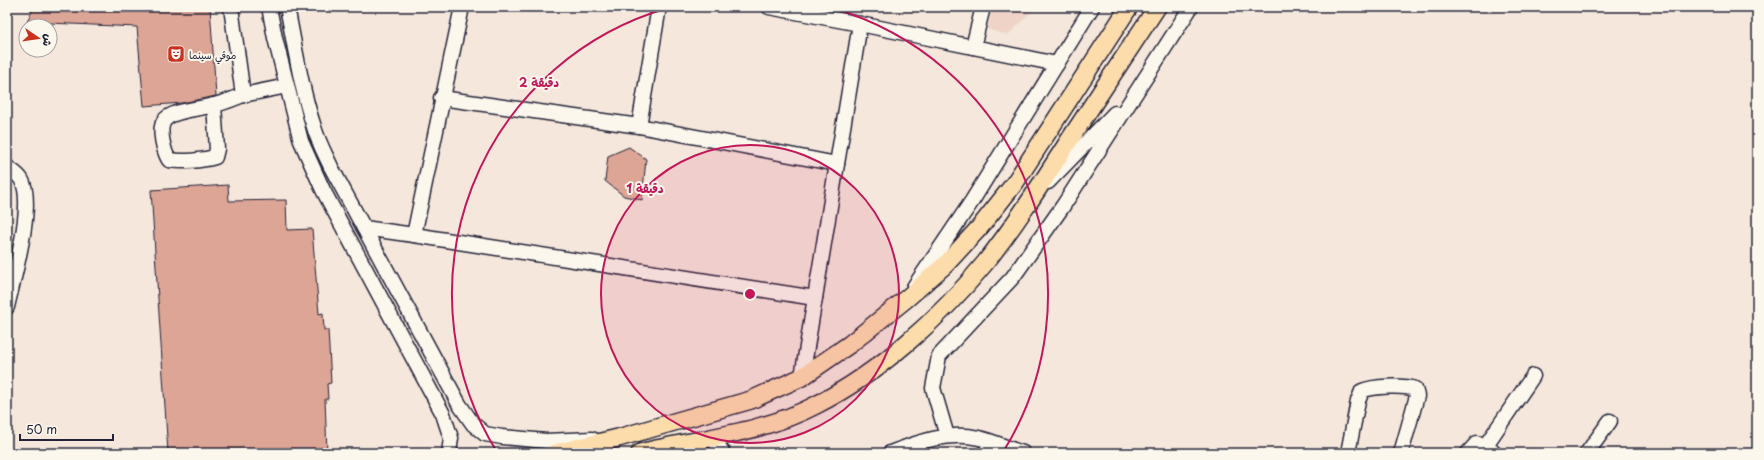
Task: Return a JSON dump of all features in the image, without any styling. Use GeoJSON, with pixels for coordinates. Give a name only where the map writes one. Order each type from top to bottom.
{"type":"FeatureCollection","features":[{"type":"Feature","properties":{"kind":"main road"},"geometry":{"type":"LineString","coordinates":[[555,453],[618,438],[751,400],[802,377],[850,344],[906,299],[946,264],[980,227],[1014,184],[1129,7]]}},
{"type":"Feature","properties":{"kind":"main road"},"geometry":{"type":"LineString","coordinates":[[640,453],[713,438],[777,421],[815,406],[861,379],[907,342],[948,303],[984,263],[1030,201],[1157,7]]}},
{"type":"Feature","properties":{"kind":"street"},"geometry":{"type":"LineString","coordinates":[[231,7],[243,95]]}},
{"type":"Feature","properties":{"kind":"street"},"geometry":{"type":"LineString","coordinates":[[269,7],[301,141],[323,190],[443,414],[451,438],[449,453]]}},
{"type":"Feature","properties":{"kind":"street"},"geometry":{"type":"LineString","coordinates":[[287,7],[314,128],[331,167],[459,404],[473,424],[485,434],[546,441],[618,438]]}},
{"type":"Feature","properties":{"kind":"street"},"geometry":{"type":"LineString","coordinates":[[414,235],[441,98],[462,7]]}},
{"type":"Feature","properties":{"kind":"street"},"geometry":{"type":"LineString","coordinates":[[640,126],[659,7]]}},
{"type":"Feature","properties":{"kind":"street"},"geometry":{"type":"LineString","coordinates":[[769,7],[1057,64]]}},
{"type":"Feature","properties":{"kind":"street"},"geometry":{"type":"LineString","coordinates":[[973,47],[983,7]]}},
{"type":"Feature","properties":{"kind":"street"},"geometry":{"type":"LineString","coordinates":[[906,299],[972,201],[1092,7]]}},
{"type":"Feature","properties":{"kind":"street"},"geometry":{"type":"LineString","coordinates":[[947,436],[933,388],[939,356],[1013,276],[1062,206],[1191,7]]}},
{"type":"Feature","properties":{"kind":"street"},"geometry":{"type":"LineString","coordinates":[[802,377],[860,24]]}},
{"type":"Feature","properties":{"kind":"street"},"geometry":{"type":"LineString","coordinates":[[214,105],[217,149],[215,157],[209,159],[169,160],[165,153],[161,128],[164,120],[175,113],[214,105],[243,95],[287,86]]}},
{"type":"Feature","properties":{"kind":"street"},"geometry":{"type":"LineString","coordinates":[[1030,201],[1136,91]]}},
{"type":"Feature","properties":{"kind":"street"},"geometry":{"type":"LineString","coordinates":[[441,98],[640,126],[836,164]]}},
{"type":"Feature","properties":{"kind":"street"},"geometry":{"type":"LineString","coordinates":[[7,166],[21,179],[25,195],[26,218],[7,307]]}},
{"type":"Feature","properties":{"kind":"street"},"geometry":{"type":"LineString","coordinates":[[364,228],[815,298]]}},
{"type":"Feature","properties":{"kind":"street"},"geometry":{"type":"LineString","coordinates":[[1468,453],[1477,443],[1490,449],[1533,376]]}},
{"type":"Feature","properties":{"kind":"street"},"geometry":{"type":"LineString","coordinates":[[1348,453],[1358,401],[1362,391],[1368,388],[1409,387],[1415,389],[1417,396],[1401,453]]}},
{"type":"Feature","properties":{"kind":"street"},"geometry":{"type":"LineString","coordinates":[[1587,453],[1610,421]]}},
{"type":"Feature","properties":{"kind":"street"},"geometry":{"type":"LineString","coordinates":[[890,453],[930,439],[957,435],[981,438],[1008,449],[1023,453]]}},
{"type":"Feature","properties":{"kind":"street"},"geometry":{"type":"LineString","coordinates":[[713,438],[723,453]]}},
{"type":"Feature","properties":{"kind":"street"},"geometry":{"type":"LineString","coordinates":[[984,453],[1008,449]]}},
{"type":"Feature","properties":{"kind":"shaded area"},"geometry":{"type":"Polygon","coordinates":[[[992,7],[1036,7],[1008,35],[987,29],[992,7]]]}},
{"type":"Feature","properties":{"kind":"building","name":"موڤي سينما"},"geometry":{"type":"Polygon","coordinates":[[[34,7],[210,7],[216,96],[182,103],[144,106],[137,27],[58,23],[58,18],[29,18],[34,7]]]}},
{"type":"Feature","properties":{"kind":"building"},"geometry":{"type":"Polygon","coordinates":[[[629,147],[646,159],[642,200],[624,196],[605,181],[608,156],[629,147]]]}},
{"type":"Feature","properties":{"kind":"building"},"geometry":{"type":"Polygon","coordinates":[[[228,185],[229,201],[286,200],[287,230],[312,229],[319,314],[323,313],[324,330],[328,330],[331,383],[327,384],[328,399],[325,399],[327,453],[168,453],[151,190],[228,185]]]}},
{"type":"Feature","properties":{"kind":"place","name":"موڤي سينما"},"geometry":{"type":"Point","coordinates":[176,54]}}]}
